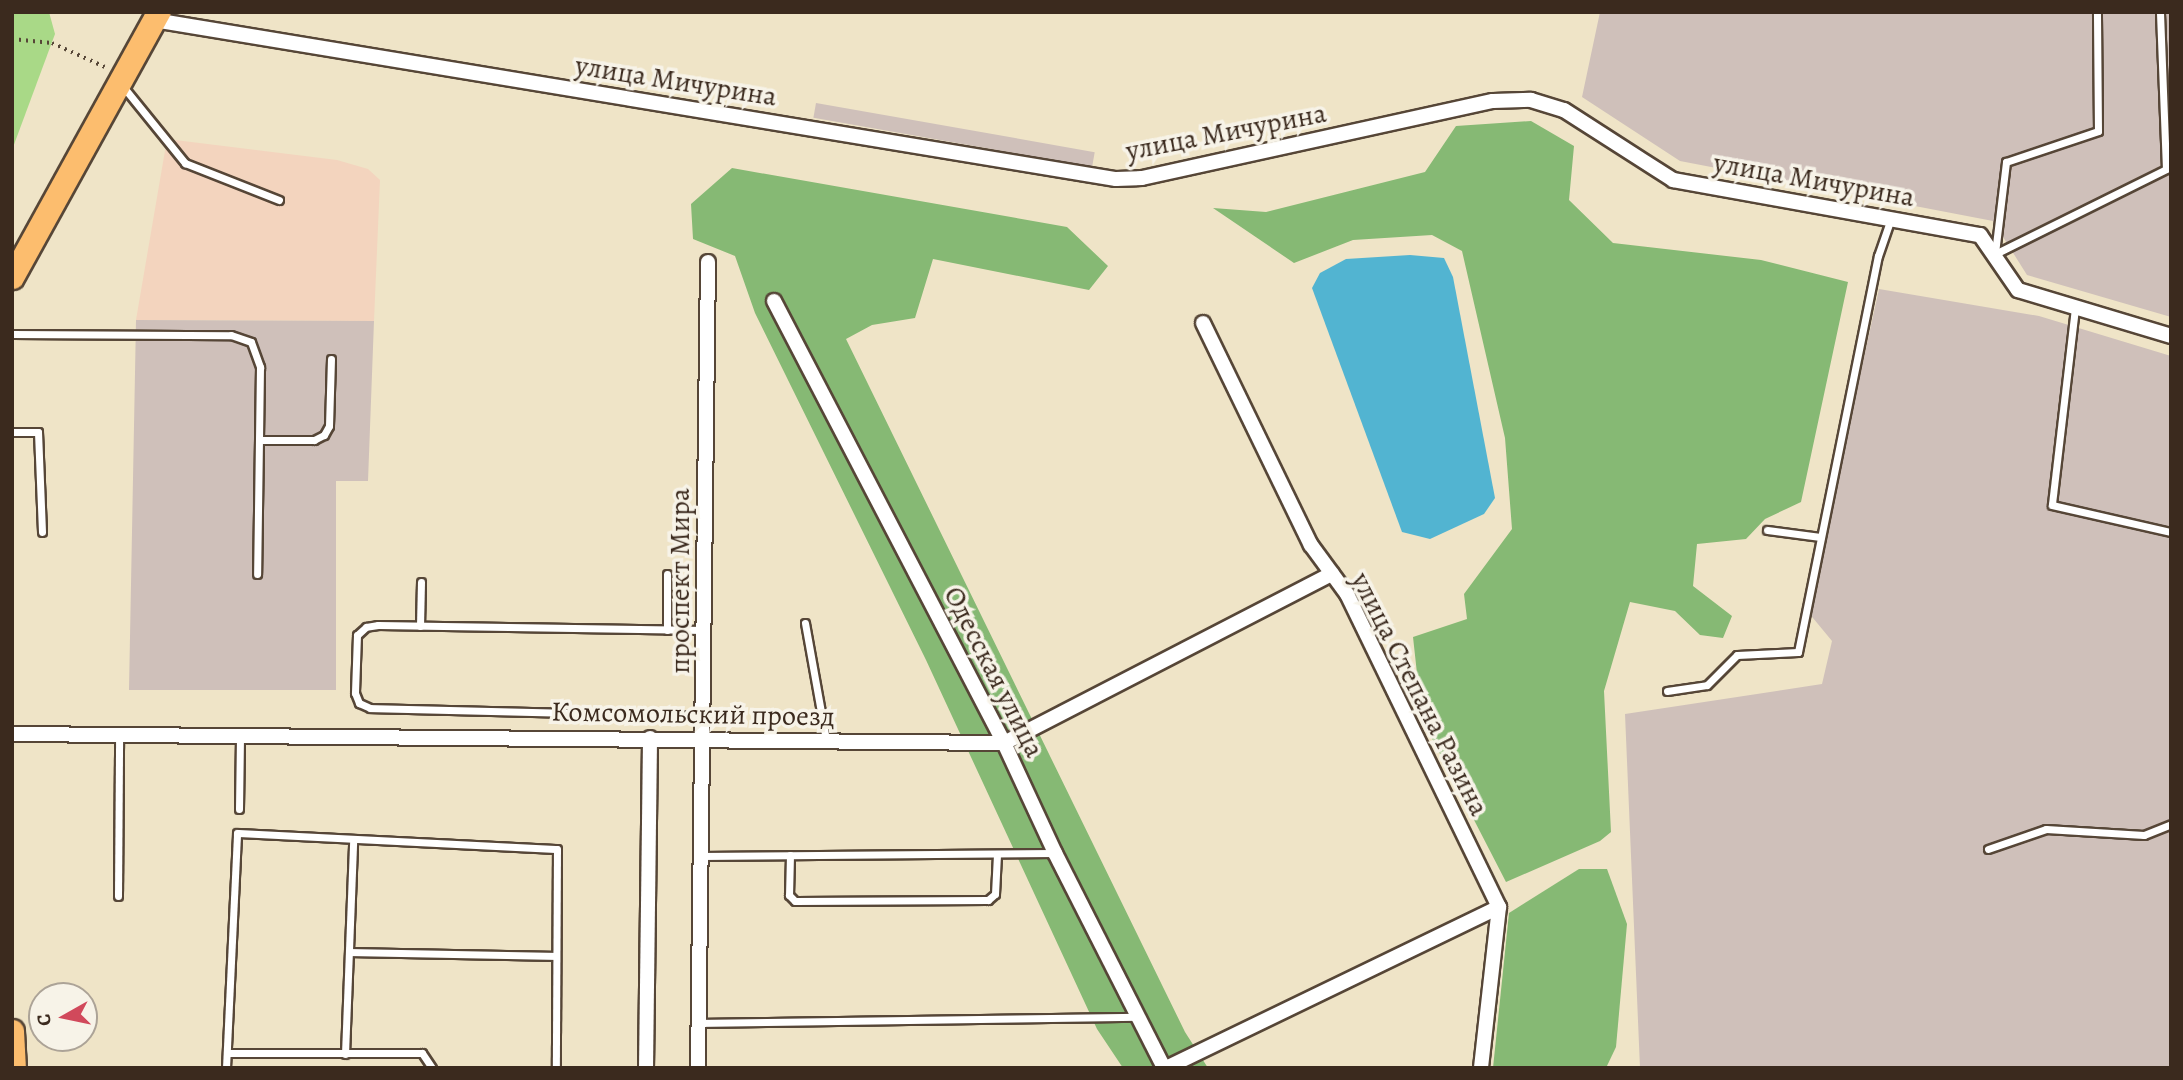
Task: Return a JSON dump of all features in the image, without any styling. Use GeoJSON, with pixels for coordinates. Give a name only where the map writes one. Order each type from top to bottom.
{"type":"FeatureCollection","features":[{"type":"Feature","properties":{"kind":"main road"},"geometry":{"type":"LineString","coordinates":[[12,277],[156,16]]}},
{"type":"Feature","properties":{"kind":"main road"},"geometry":{"type":"LineString","coordinates":[[12,1031],[14,1068]]}},
{"type":"Feature","properties":{"kind":"street","name":"улица Мичурина"},"geometry":{"type":"LineString","coordinates":[[156,16],[1116,178],[1142,178],[1493,100],[1531,100],[1564,110],[1674,180],[1980,235],[2018,290],[2171,336]]}},
{"type":"Feature","properties":{"kind":"street","name":"проспект Мира"},"geometry":{"type":"LineString","coordinates":[[698,1068],[708,262]]}},
{"type":"Feature","properties":{"kind":"street","name":"Одесская улица"},"geometry":{"type":"LineString","coordinates":[[774,301],[1004,743],[1136,1017],[1165,1068]]}},
{"type":"Feature","properties":{"kind":"street","name":"улица Степана Разина"},"geometry":{"type":"LineString","coordinates":[[1203,323],[1311,545],[1347,594],[1499,907]]}},
{"type":"Feature","properties":{"kind":"street","name":"Комсомольский проезд"},"geometry":{"type":"LineString","coordinates":[[12,734],[1004,743],[1332,574]]}},
{"type":"Feature","properties":{"kind":"street"},"geometry":{"type":"LineString","coordinates":[[646,1068],[650,738]]}},
{"type":"Feature","properties":{"kind":"street"},"geometry":{"type":"LineString","coordinates":[[1165,1068],[1499,907]]}},
{"type":"Feature","properties":{"kind":"street"},"geometry":{"type":"LineString","coordinates":[[1481,1068],[1499,907]]}},
{"type":"Feature","properties":{"kind":"lane"},"geometry":{"type":"LineString","coordinates":[[1995,254],[2006,162],[2098,131],[2097,12]]}},
{"type":"Feature","properties":{"kind":"lane"},"geometry":{"type":"LineString","coordinates":[[1995,254],[2166,169],[2160,12]]}},
{"type":"Feature","properties":{"kind":"lane"},"geometry":{"type":"LineString","coordinates":[[121,79],[184,163],[279,200]]}},
{"type":"Feature","properties":{"kind":"lane"},"geometry":{"type":"LineString","coordinates":[[1667,691],[1707,685],[1737,655],[1798,652],[1878,256],[1891,219]]}},
{"type":"Feature","properties":{"kind":"lane"},"geometry":{"type":"LineString","coordinates":[[2075,307],[2052,505],[2171,532]]}},
{"type":"Feature","properties":{"kind":"lane"},"geometry":{"type":"LineString","coordinates":[[12,334],[241,337],[251,342],[260,367],[257,574]]}},
{"type":"Feature","properties":{"kind":"lane"},"geometry":{"type":"LineString","coordinates":[[259,440],[314,440],[324,435],[329,426],[331,359]]}},
{"type":"Feature","properties":{"kind":"lane"},"geometry":{"type":"LineString","coordinates":[[12,432],[38,432],[42,532]]}},
{"type":"Feature","properties":{"kind":"lane"},"geometry":{"type":"LineString","coordinates":[[1767,530],[1821,537]]}},
{"type":"Feature","properties":{"kind":"lane"},"geometry":{"type":"LineString","coordinates":[[667,574],[667,630]]}},
{"type":"Feature","properties":{"kind":"lane"},"geometry":{"type":"LineString","coordinates":[[420,626],[421,582]]}},
{"type":"Feature","properties":{"kind":"lane"},"geometry":{"type":"LineString","coordinates":[[805,622],[826,740]]}},
{"type":"Feature","properties":{"kind":"lane"},"geometry":{"type":"LineString","coordinates":[[704,630],[378,625],[366,627],[357,635],[355,693],[359,703],[370,708],[704,716]]}},
{"type":"Feature","properties":{"kind":"lane"},"geometry":{"type":"LineString","coordinates":[[118,896],[119,735]]}},
{"type":"Feature","properties":{"kind":"lane"},"geometry":{"type":"LineString","coordinates":[[239,809],[240,736]]}},
{"type":"Feature","properties":{"kind":"lane"},"geometry":{"type":"LineString","coordinates":[[1988,849],[2046,830],[2144,835],[2171,824]]}},
{"type":"Feature","properties":{"kind":"lane"},"geometry":{"type":"LineString","coordinates":[[226,1068],[237,833],[353,841],[557,849],[556,1068]]}},
{"type":"Feature","properties":{"kind":"lane"},"geometry":{"type":"LineString","coordinates":[[345,1054],[351,952],[353,841]]}},
{"type":"Feature","properties":{"kind":"lane"},"geometry":{"type":"LineString","coordinates":[[701,856],[1055,853]]}},
{"type":"Feature","properties":{"kind":"lane"},"geometry":{"type":"LineString","coordinates":[[790,855],[789,895],[795,901],[988,900],[995,894],[997,854]]}},
{"type":"Feature","properties":{"kind":"lane"},"geometry":{"type":"LineString","coordinates":[[351,952],[556,956]]}},
{"type":"Feature","properties":{"kind":"lane"},"geometry":{"type":"LineString","coordinates":[[699,1023],[1136,1017]]}},
{"type":"Feature","properties":{"kind":"lane"},"geometry":{"type":"LineString","coordinates":[[226,1054],[422,1053],[432,1068]]}},
{"type":"Feature","properties":{"kind":"path"},"geometry":{"type":"LineString","coordinates":[[12,39],[52,43],[121,79]]}},
{"type":"Feature","properties":{"kind":"shaded area"},"geometry":{"type":"Polygon","coordinates":[[[1600,12],[2171,12],[2171,317],[2027,275],[1993,221],[1680,161],[1582,97],[1600,12]]]}},
{"type":"Feature","properties":{"kind":"shaded area"},"geometry":{"type":"Polygon","coordinates":[[[816,103],[1095,152],[1092,167],[813,118],[816,103]]]}},
{"type":"Feature","properties":{"kind":"shaded area"},"geometry":{"type":"Polygon","coordinates":[[[167,139],[337,160],[368,169],[380,180],[374,321],[136,320],[167,139]]]}},
{"type":"Feature","properties":{"kind":"shaded area"},"geometry":{"type":"Polygon","coordinates":[[[1879,289],[2039,316],[2171,356],[2171,1068],[1640,1068],[1625,714],[1822,684],[1832,641],[1808,612],[1879,289]]]}},
{"type":"Feature","properties":{"kind":"shaded area"},"geometry":{"type":"Polygon","coordinates":[[[136,320],[374,321],[368,481],[336,481],[336,690],[129,690],[136,320]]]}},
{"type":"Feature","properties":{"kind":"green space"},"geometry":{"type":"Polygon","coordinates":[[[12,12],[49,12],[55,34],[12,150],[12,12]]]}},
{"type":"Feature","properties":{"kind":"green space"},"geometry":{"type":"Polygon","coordinates":[[[1531,121],[1574,146],[1569,200],[1613,243],[1761,260],[1848,282],[1801,502],[1765,519],[1746,539],[1697,544],[1693,586],[1732,616],[1723,638],[1700,635],[1675,611],[1630,602],[1604,691],[1611,832],[1600,841],[1506,882],[1422,719],[1413,637],[1467,619],[1464,594],[1512,529],[1505,438],[1462,251],[1432,235],[1353,240],[1294,263],[1213,208],[1266,212],[1425,172],[1456,126],[1531,121]]]}},
{"type":"Feature","properties":{"kind":"green space"},"geometry":{"type":"Polygon","coordinates":[[[732,168],[1067,227],[1108,266],[1089,290],[933,259],[915,318],[872,325],[846,339],[1185,1032],[1208,1068],[1123,1068],[1097,1029],[926,660],[755,313],[735,256],[693,239],[691,204],[732,168]]]}},
{"type":"Feature","properties":{"kind":"green space"},"geometry":{"type":"Polygon","coordinates":[[[1579,869],[1607,869],[1627,924],[1616,1047],[1606,1068],[1493,1068],[1509,913],[1579,869]]]}},
{"type":"Feature","properties":{"kind":"water"},"geometry":{"type":"Polygon","coordinates":[[[1410,255],[1444,258],[1453,277],[1495,498],[1484,514],[1430,539],[1402,532],[1312,288],[1320,273],[1346,259],[1410,255]]]}}]}
